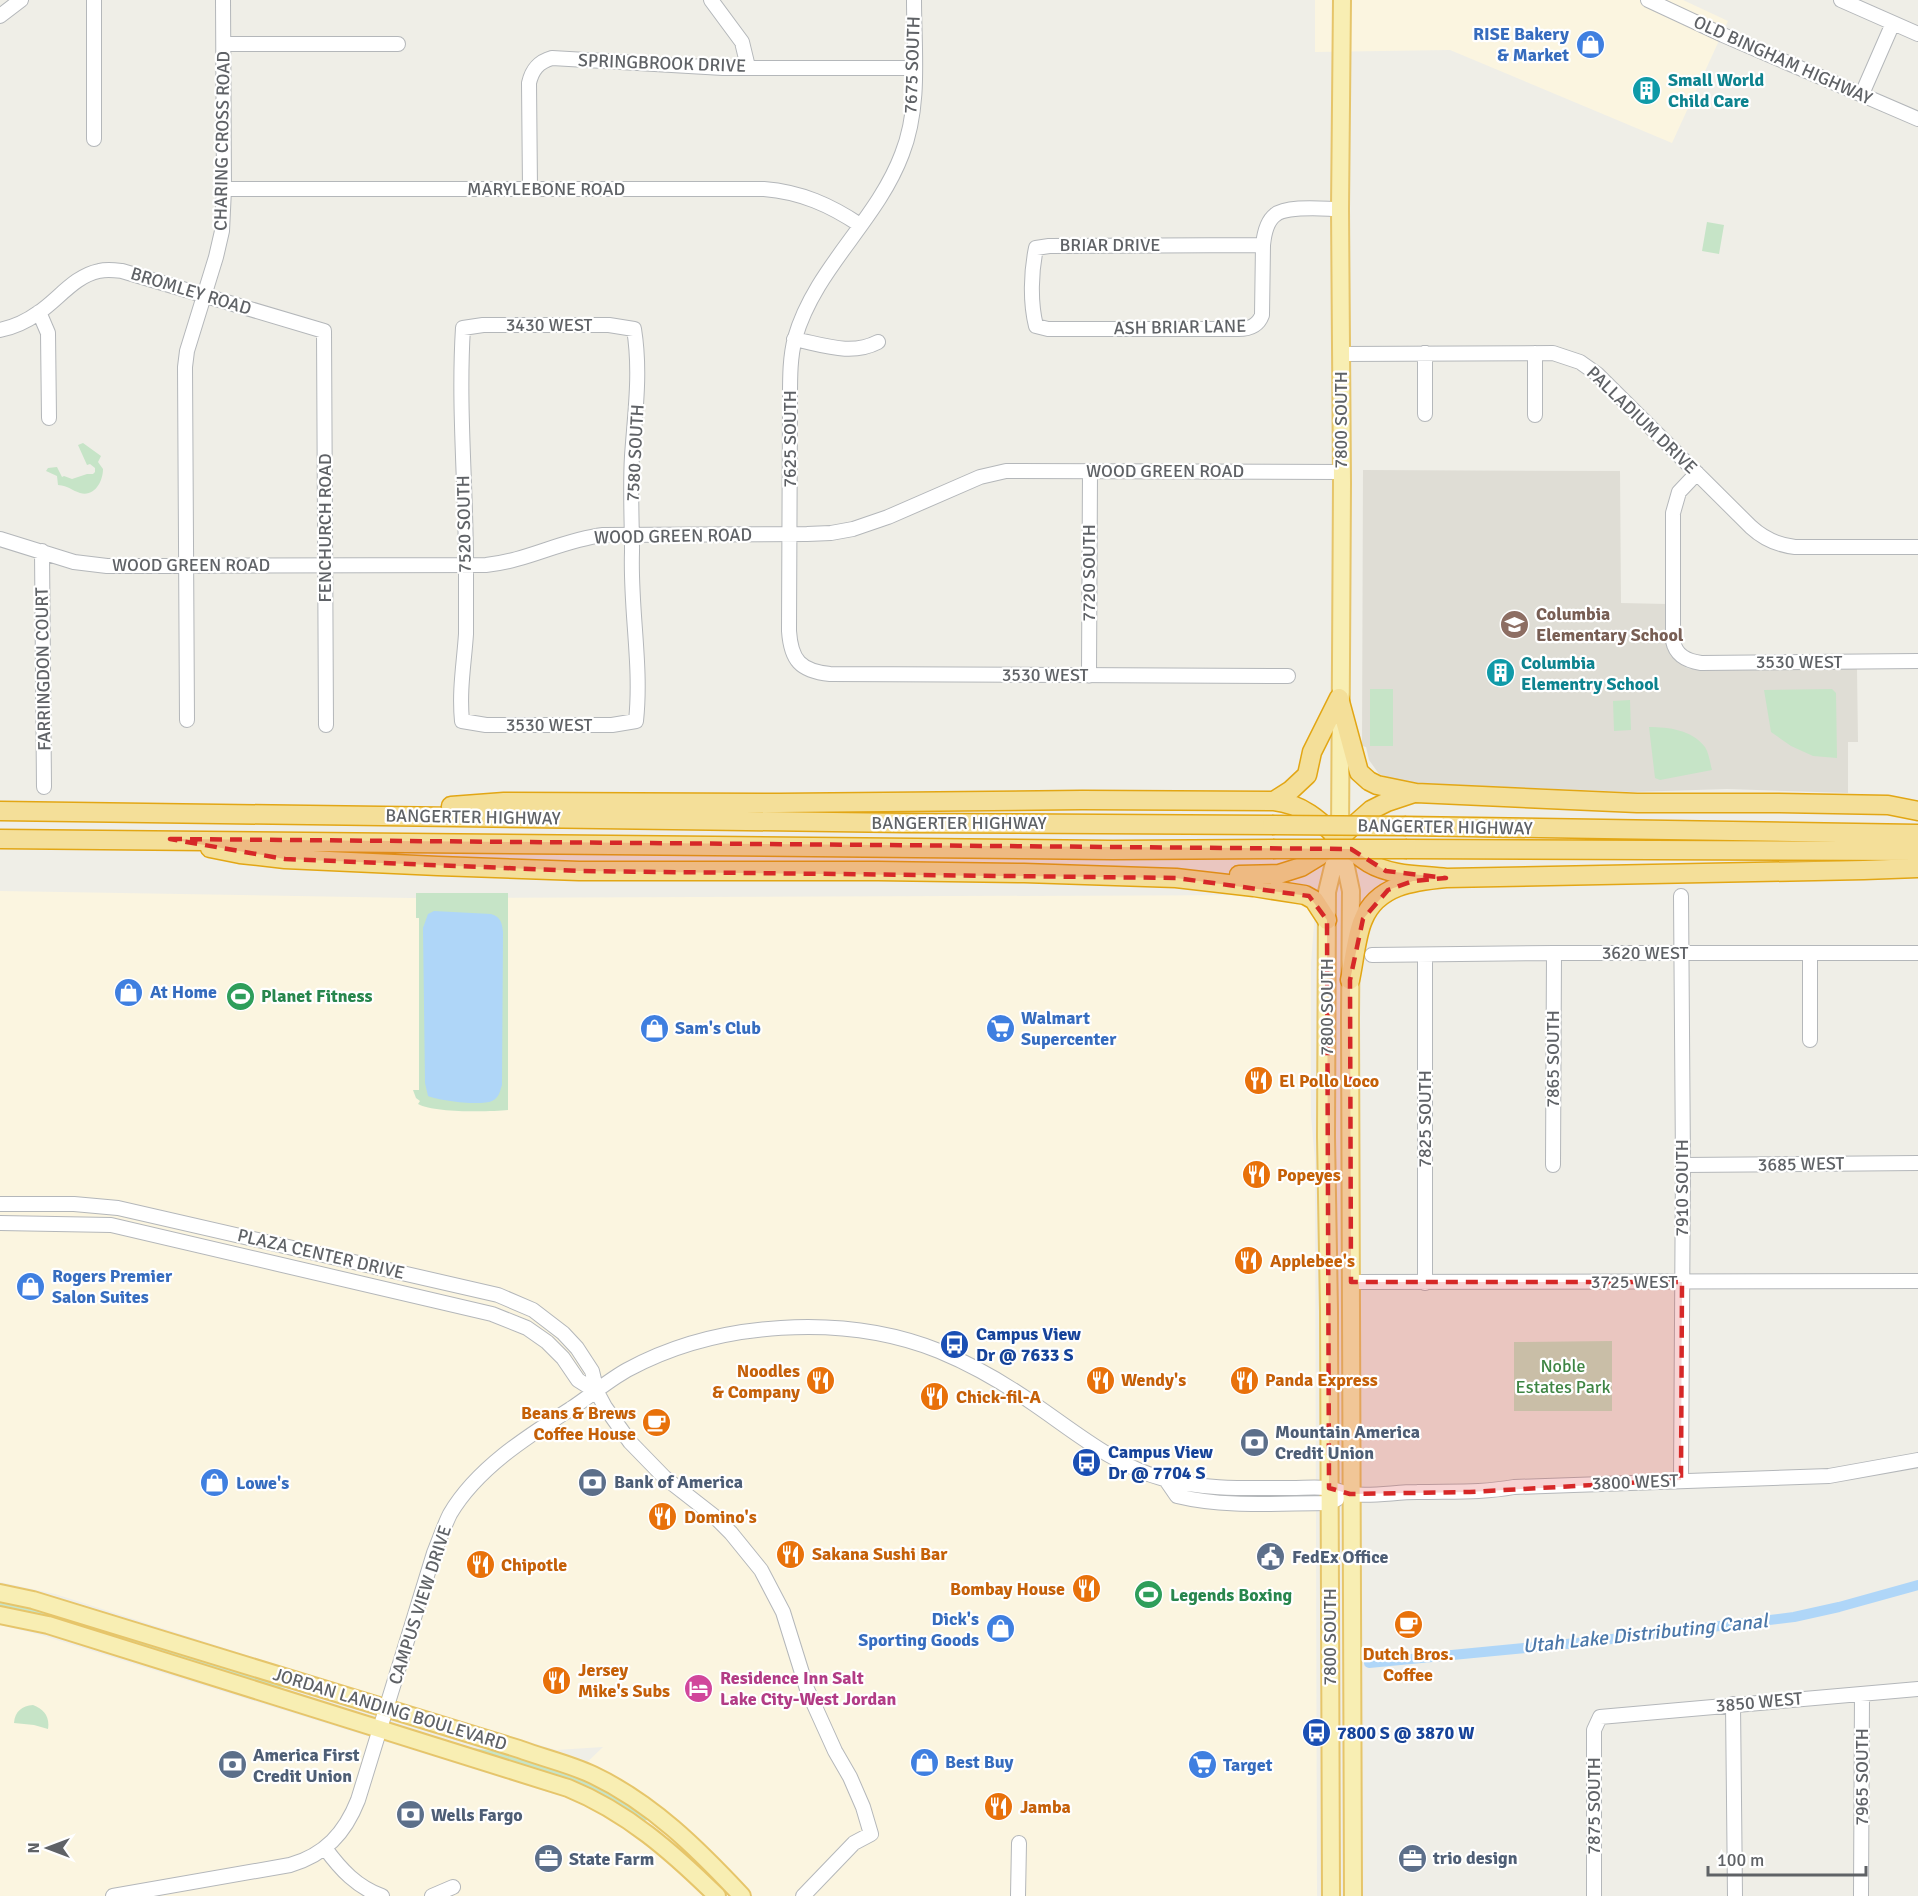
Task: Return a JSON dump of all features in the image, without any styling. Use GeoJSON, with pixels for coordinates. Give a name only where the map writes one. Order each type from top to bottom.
{"type":"FeatureCollection","features":[{"type":"Feature","properties":{"kind":"highway"},"geometry":{"type":"LineString","coordinates":[[1339,698],[1359,772],[1377,785],[1416,793],[1637,803],[1888,805],[1918,811]]}},
{"type":"Feature","properties":{"kind":"highway"},"geometry":{"type":"LineString","coordinates":[[1274,801],[1292,790],[1307,775],[1312,752],[1339,698]]}},
{"type":"Feature","properties":{"kind":"highway"},"geometry":{"type":"LineString","coordinates":[[1176,878],[1238,874],[1268,875],[1290,872],[1319,856],[1371,810],[1387,802],[1416,793]]}},
{"type":"Feature","properties":{"kind":"highway"},"geometry":{"type":"LineString","coordinates":[[341,815],[504,802],[1274,801],[1286,802],[1306,811],[1369,863],[1386,871],[1446,878]]}},
{"type":"Feature","properties":{"kind":"highway","name":"BANGERTER HIGHWAY"},"geometry":{"type":"LineString","coordinates":[[0,812],[904,823],[1406,826],[1918,834]]}},
{"type":"Feature","properties":{"kind":"highway","name":"BANGERTER HIGHWAY"},"geometry":{"type":"LineString","coordinates":[[0,839],[1007,849],[1918,850]]}},
{"type":"Feature","properties":{"kind":"highway"},"geometry":{"type":"LineString","coordinates":[[170,839],[240,855],[285,860],[438,866],[579,871],[1024,873],[1176,878],[1305,895],[1314,900],[1327,920]]}},
{"type":"Feature","properties":{"kind":"highway"},"geometry":{"type":"LineString","coordinates":[[1350,980],[1363,919],[1373,904],[1388,890],[1413,881],[1446,878],[1918,868]]}},
{"type":"Feature","properties":{"kind":"main road","name":"7800 SOUTH"},"geometry":{"type":"LineString","coordinates":[[1342,0],[1340,209],[1342,472],[1339,698],[1340,839],[1351,891],[1350,1494],[1353,1896]]}},
{"type":"Feature","properties":{"kind":"main road","name":"7800 SOUTH"},"geometry":{"type":"LineString","coordinates":[[1331,1896],[1329,1311],[1326,1137],[1327,892],[1340,839]]}},
{"type":"Feature","properties":{"kind":"main road","name":"JORDAN LANDING BOULEVARD"},"geometry":{"type":"LineString","coordinates":[[0,1593],[33,1600],[519,1749],[590,1773],[645,1805],[666,1822],[742,1896]]}},
{"type":"Feature","properties":{"kind":"main road","name":"JORDAN LANDING BOULEVARD"},"geometry":{"type":"LineString","coordinates":[[0,1616],[48,1625],[568,1788],[588,1796],[633,1822],[717,1896]]}},
{"type":"Feature","properties":{"kind":"main road"},"geometry":{"type":"LineString","coordinates":[[1330,1669],[1338,1675],[1343,1692],[1342,1740],[1345,1748],[1352,1750]]}},
{"type":"Feature","properties":{"kind":"street"},"geometry":{"type":"LineString","coordinates":[[0,16],[21,0]]}},
{"type":"Feature","properties":{"kind":"street"},"geometry":{"type":"LineString","coordinates":[[94,0],[94,139]]}},
{"type":"Feature","properties":{"kind":"street","name":"CHARING CROSS ROAD"},"geometry":{"type":"LineString","coordinates":[[186,720],[185,367],[186,351],[222,231],[224,189],[223,0]]}},
{"type":"Feature","properties":{"kind":"street"},"geometry":{"type":"LineString","coordinates":[[711,0],[742,42],[748,67]]}},
{"type":"Feature","properties":{"kind":"street","name":"7675 SOUTH"},"geometry":{"type":"LineString","coordinates":[[860,225],[892,178],[903,152],[910,124],[913,106],[914,0]]}},
{"type":"Feature","properties":{"kind":"street","name":"OLD BINGHAM HIGHWAY"},"geometry":{"type":"LineString","coordinates":[[1648,0],[1918,119]]}},
{"type":"Feature","properties":{"kind":"street"},"geometry":{"type":"LineString","coordinates":[[1843,0],[1918,34]]}},
{"type":"Feature","properties":{"kind":"street"},"geometry":{"type":"LineString","coordinates":[[1862,94],[1893,23]]}},
{"type":"Feature","properties":{"kind":"street"},"geometry":{"type":"LineString","coordinates":[[224,44],[398,44]]}},
{"type":"Feature","properties":{"kind":"street","name":"SPRINGBROOK DRIVE"},"geometry":{"type":"LineString","coordinates":[[530,189],[529,83],[532,72],[545,60],[552,58],[670,66],[914,68]]}},
{"type":"Feature","properties":{"kind":"street","name":"MARYLEBONE ROAD"},"geometry":{"type":"LineString","coordinates":[[224,189],[746,188],[783,190],[826,204],[860,225]]}},
{"type":"Feature","properties":{"kind":"street","name":"ASH BRIAR LANE"},"geometry":{"type":"LineString","coordinates":[[1036,327],[1048,329],[1238,329],[1252,327],[1260,320],[1263,309],[1264,234],[1274,215],[1282,211],[1340,209]]}},
{"type":"Feature","properties":{"kind":"street","name":"7625 SOUTH"},"geometry":{"type":"LineString","coordinates":[[802,667],[795,658],[790,644],[790,376],[794,339],[803,313],[860,225]]}},
{"type":"Feature","properties":{"kind":"street","name":"BRIAR DRIVE"},"geometry":{"type":"LineString","coordinates":[[1036,327],[1033,303],[1033,261],[1036,248],[1263,245]]}},
{"type":"Feature","properties":{"kind":"street","name":"BROMLEY ROAD"},"geometry":{"type":"LineString","coordinates":[[0,330],[21,323],[39,312],[80,279],[98,271],[109,270],[122,271],[324,331]]}},
{"type":"Feature","properties":{"kind":"street"},"geometry":{"type":"LineString","coordinates":[[39,312],[48,333],[49,418]]}},
{"type":"Feature","properties":{"kind":"street","name":"3430 WEST"},"geometry":{"type":"LineString","coordinates":[[463,328],[483,325],[609,325],[634,329]]}},
{"type":"Feature","properties":{"kind":"street","name":"7520 SOUTH"},"geometry":{"type":"LineString","coordinates":[[462,721],[460,696],[466,634],[465,501],[461,438],[463,328]]}},
{"type":"Feature","properties":{"kind":"street","name":"7580 SOUTH"},"geometry":{"type":"LineString","coordinates":[[634,329],[638,351],[632,459],[632,597],[638,668],[636,721]]}},
{"type":"Feature","properties":{"kind":"street","name":"FENCHURCH ROAD"},"geometry":{"type":"LineString","coordinates":[[324,331],[326,725]]}},
{"type":"Feature","properties":{"kind":"street"},"geometry":{"type":"LineString","coordinates":[[794,339],[850,350],[866,348],[879,342]]}},
{"type":"Feature","properties":{"kind":"street"},"geometry":{"type":"LineString","coordinates":[[1425,353],[1425,414]]}},
{"type":"Feature","properties":{"kind":"street"},"geometry":{"type":"LineString","coordinates":[[1535,353],[1535,415]]}},
{"type":"Feature","properties":{"kind":"street","name":"PALLADIUM DRIVE"},"geometry":{"type":"LineString","coordinates":[[1341,354],[1535,353],[1562,355],[1589,367],[1758,534],[1780,545],[1795,547],[1918,547]]}},
{"type":"Feature","properties":{"kind":"street","name":"WOOD GREEN ROAD"},"geometry":{"type":"LineString","coordinates":[[0,539],[74,562],[106,566],[466,565],[504,563],[584,538],[632,535],[831,533],[854,529],[888,517],[980,477],[1006,471],[1342,472]]}},
{"type":"Feature","properties":{"kind":"street","name":"7720 SOUTH"},"geometry":{"type":"LineString","coordinates":[[1089,676],[1090,471]]}},
{"type":"Feature","properties":{"kind":"street","name":"3530 WEST"},"geometry":{"type":"LineString","coordinates":[[1697,474],[1678,494],[1673,513],[1673,641],[1682,657],[1691,662],[1701,663],[1918,661]]}},
{"type":"Feature","properties":{"kind":"street","name":"FARRINGDON COURT"},"geometry":{"type":"LineString","coordinates":[[42,551],[44,787]]}},
{"type":"Feature","properties":{"kind":"street","name":"3530 WEST"},"geometry":{"type":"LineString","coordinates":[[802,667],[814,673],[830,674],[1288,676]]}},
{"type":"Feature","properties":{"kind":"street","name":"3530 WEST"},"geometry":{"type":"LineString","coordinates":[[462,721],[486,725],[612,724],[636,721]]}},
{"type":"Feature","properties":{"kind":"street","name":"7910 SOUTH"},"geometry":{"type":"LineString","coordinates":[[1681,896],[1683,1165],[1681,1480]]}},
{"type":"Feature","properties":{"kind":"street","name":"7865 SOUTH"},"geometry":{"type":"LineString","coordinates":[[1553,1165],[1554,953]]}},
{"type":"Feature","properties":{"kind":"street","name":"3620 WEST"},"geometry":{"type":"LineString","coordinates":[[1372,955],[1918,953]]}},
{"type":"Feature","properties":{"kind":"street"},"geometry":{"type":"LineString","coordinates":[[1810,954],[1810,1040]]}},
{"type":"Feature","properties":{"kind":"street","name":"7825 SOUTH"},"geometry":{"type":"LineString","coordinates":[[1425,955],[1425,1283]]}},
{"type":"Feature","properties":{"kind":"street","name":"3685 WEST"},"geometry":{"type":"LineString","coordinates":[[1683,1165],[1918,1163]]}},
{"type":"Feature","properties":{"kind":"street","name":"PLAZA CENTER DRIVE"},"geometry":{"type":"LineString","coordinates":[[0,1204],[74,1204],[118,1208],[498,1295],[533,1310],[563,1333],[577,1348],[592,1371],[597,1392],[605,1407],[642,1456],[731,1533],[764,1575],[783,1612],[807,1689],[835,1751],[850,1777],[863,1807],[871,1834],[854,1843],[803,1896]]}},
{"type":"Feature","properties":{"kind":"street","name":"PLAZA CENTER DRIVE"},"geometry":{"type":"LineString","coordinates":[[0,1223],[111,1225],[492,1314],[527,1328],[547,1342],[563,1358],[578,1380],[597,1392]]}},
{"type":"Feature","properties":{"kind":"street","name":"3725 WEST"},"geometry":{"type":"LineString","coordinates":[[1351,1282],[1918,1281]]}},
{"type":"Feature","properties":{"kind":"street","name":"CAMPUS VIEW DRIVE"},"geometry":{"type":"LineString","coordinates":[[113,1896],[290,1865],[306,1860],[325,1848],[341,1833],[358,1800],[434,1553],[450,1515],[468,1488],[520,1441],[597,1392],[625,1371],[680,1347],[730,1335],[792,1327],[831,1328],[872,1333],[919,1344],[973,1366],[1006,1385],[1112,1457],[1139,1471],[1166,1480],[1203,1486],[1329,1495],[1350,1494]]}},
{"type":"Feature","properties":{"kind":"street","name":"3800 WEST"},"geometry":{"type":"LineString","coordinates":[[1350,1494],[1470,1492],[1514,1487],[1829,1476],[1918,1460]]}},
{"type":"Feature","properties":{"kind":"street","name":"3850 WEST"},"geometry":{"type":"LineString","coordinates":[[1600,1717],[1918,1689]]}},
{"type":"Feature","properties":{"kind":"street","name":"7965 SOUTH"},"geometry":{"type":"LineString","coordinates":[[1861,1896],[1862,1694]]}},
{"type":"Feature","properties":{"kind":"street"},"geometry":{"type":"LineString","coordinates":[[1733,1704],[1735,1896]]}},
{"type":"Feature","properties":{"kind":"street","name":"7875 SOUTH"},"geometry":{"type":"LineString","coordinates":[[1594,1896],[1594,1730],[1600,1717]]}},
{"type":"Feature","properties":{"kind":"street"},"geometry":{"type":"LineString","coordinates":[[1018,1844],[1018,1896]]}},
{"type":"Feature","properties":{"kind":"street"},"geometry":{"type":"LineString","coordinates":[[325,1848],[351,1879],[382,1896]]}},
{"type":"Feature","properties":{"kind":"street"},"geometry":{"type":"LineString","coordinates":[[432,1896],[453,1887]]}},
{"type":"Feature","properties":{"kind":"highlighted area"},"geometry":{"type":"Polygon","coordinates":[[[170,839],[1351,849],[1386,871],[1446,878],[1413,881],[1388,890],[1363,919],[1350,980],[1351,1282],[1682,1282],[1681,1480],[1470,1492],[1350,1494],[1329,1488],[1327,920],[1309,896],[1176,878],[579,871],[285,859],[170,839]]]}},
{"type":"Feature","properties":{"kind":"shaded area"},"geometry":{"type":"Polygon","coordinates":[[[1315,0],[1683,0],[1728,21],[1672,143],[1450,50],[1315,52],[1315,0]]]}},
{"type":"Feature","properties":{"kind":"shaded area","name":"Columbia Elementary School"},"geometry":{"type":"Polygon","coordinates":[[[1363,470],[1620,471],[1621,603],[1667,604],[1667,644],[1671,656],[1678,663],[1698,670],[1857,669],[1858,742],[1848,742],[1848,793],[1727,789],[1633,792],[1404,783],[1379,774],[1369,760],[1366,747],[1362,746],[1363,470]]]}},
{"type":"Feature","properties":{"kind":"shaded area"},"geometry":{"type":"Polygon","coordinates":[[[0,891],[410,898],[1268,895],[1308,903],[1314,914],[1311,963],[1311,1117],[1315,1160],[1317,1896],[0,1896],[0,1625],[41,1635],[554,1794],[603,1747],[556,1750],[366,1693],[55,1594],[0,1582],[0,891]]]}},
{"type":"Feature","properties":{"kind":"green space"},"geometry":{"type":"Polygon","coordinates":[[[1707,222],[1724,225],[1719,254],[1702,251],[1707,222]]]}},
{"type":"Feature","properties":{"kind":"green space"},"geometry":{"type":"Polygon","coordinates":[[[83,443],[101,456],[98,462],[103,469],[102,478],[97,487],[85,494],[58,485],[57,476],[46,471],[48,468],[57,467],[62,477],[72,479],[93,474],[95,468],[90,464],[87,465],[78,445],[83,443]]]}},
{"type":"Feature","properties":{"kind":"green space"},"geometry":{"type":"Polygon","coordinates":[[[1370,689],[1393,689],[1393,746],[1370,746],[1370,689]]]}},
{"type":"Feature","properties":{"kind":"green space"},"geometry":{"type":"Polygon","coordinates":[[[1832,689],[1836,693],[1837,758],[1813,756],[1791,746],[1771,732],[1764,690],[1832,689]]]}},
{"type":"Feature","properties":{"kind":"green space"},"geometry":{"type":"Polygon","coordinates":[[[1630,700],[1631,730],[1614,731],[1613,701],[1630,700]]]}},
{"type":"Feature","properties":{"kind":"green space"},"geometry":{"type":"Polygon","coordinates":[[[1649,727],[1687,733],[1700,741],[1706,749],[1712,770],[1660,780],[1655,778],[1649,727]]]}},
{"type":"Feature","properties":{"kind":"green space"},"geometry":{"type":"Polygon","coordinates":[[[416,893],[508,893],[508,1110],[448,1110],[418,1104],[420,1101],[413,1090],[419,1090],[419,918],[416,918],[416,893]]]}},
{"type":"Feature","properties":{"kind":"green space","name":"Noble Estates Park"},"geometry":{"type":"Polygon","coordinates":[[[1612,1341],[1612,1411],[1514,1411],[1514,1342],[1612,1341]]]}},
{"type":"Feature","properties":{"kind":"green space"},"geometry":{"type":"Polygon","coordinates":[[[0,1602],[40,1607],[363,1707],[362,1711],[292,1689],[253,1683],[30,1613],[0,1607],[0,1602]]]}},
{"type":"Feature","properties":{"kind":"green space"},"geometry":{"type":"Polygon","coordinates":[[[33,1705],[45,1714],[48,1729],[14,1723],[20,1710],[33,1705]]]}},
{"type":"Feature","properties":{"kind":"green space"},"geometry":{"type":"Polygon","coordinates":[[[404,1727],[472,1748],[514,1756],[578,1775],[649,1816],[648,1820],[643,1821],[618,1804],[579,1786],[403,1730],[404,1727]]]}},
{"type":"Feature","properties":{"kind":"water"},"geometry":{"type":"Polygon","coordinates":[[[434,911],[491,914],[501,923],[503,932],[502,1085],[498,1096],[492,1101],[460,1102],[428,1096],[425,1083],[423,928],[428,914],[434,911]]]}},
{"type":"Feature","properties":{"kind":"waterway","name":"Utah Lake Distributing Canal"},"geometry":{"type":"LineString","coordinates":[[1369,1663],[1587,1642],[1794,1617],[1918,1585]]}},
{"type":"Feature","properties":{"kind":"place","name":"RISE Bakery & Market"},"geometry":{"type":"Point","coordinates":[1590,44]}},
{"type":"Feature","properties":{"kind":"place","name":"Small World Child Care"},"geometry":{"type":"Point","coordinates":[1647,90]}},
{"type":"Feature","properties":{"kind":"place","name":"Columbia Elementary School"},"geometry":{"type":"Point","coordinates":[1515,624]}},
{"type":"Feature","properties":{"kind":"place","name":"Columbia Elementry School"},"geometry":{"type":"Point","coordinates":[1500,673]}},
{"type":"Feature","properties":{"kind":"place","name":"At Home"},"geometry":{"type":"Point","coordinates":[129,992]}},
{"type":"Feature","properties":{"kind":"place","name":"Planet Fitness"},"geometry":{"type":"Point","coordinates":[240,996]}},
{"type":"Feature","properties":{"kind":"place","name":"Sam's Club"},"geometry":{"type":"Point","coordinates":[654,1028]}},
{"type":"Feature","properties":{"kind":"place","name":"Walmart Supercenter"},"geometry":{"type":"Point","coordinates":[1000,1028]}},
{"type":"Feature","properties":{"kind":"place","name":"El Pollo Loco"},"geometry":{"type":"Point","coordinates":[1258,1081]}},
{"type":"Feature","properties":{"kind":"place","name":"Popeyes"},"geometry":{"type":"Point","coordinates":[1256,1175]}},
{"type":"Feature","properties":{"kind":"place","name":"Applebee's"},"geometry":{"type":"Point","coordinates":[1249,1261]}},
{"type":"Feature","properties":{"kind":"place","name":"Rogers Premier Salon Suites"},"geometry":{"type":"Point","coordinates":[31,1286]}},
{"type":"Feature","properties":{"kind":"place","name":"Campus View Dr @ 7633 S"},"geometry":{"type":"Point","coordinates":[955,1344]}},
{"type":"Feature","properties":{"kind":"place","name":"Wendy's"},"geometry":{"type":"Point","coordinates":[1100,1380]}},
{"type":"Feature","properties":{"kind":"place","name":"Panda Express"},"geometry":{"type":"Point","coordinates":[1244,1380]}},
{"type":"Feature","properties":{"kind":"place","name":"Noodles & Company"},"geometry":{"type":"Point","coordinates":[821,1381]}},
{"type":"Feature","properties":{"kind":"place","name":"Chick-fil-A"},"geometry":{"type":"Point","coordinates":[935,1397]}},
{"type":"Feature","properties":{"kind":"place","name":"Beans & Brews Coffee House"},"geometry":{"type":"Point","coordinates":[657,1423]}},
{"type":"Feature","properties":{"kind":"place","name":"Mountain America Credit Union"},"geometry":{"type":"Point","coordinates":[1254,1442]}},
{"type":"Feature","properties":{"kind":"place","name":"Campus View Dr @ 7704 S"},"geometry":{"type":"Point","coordinates":[1087,1462]}},
{"type":"Feature","properties":{"kind":"place","name":"Bank of America"},"geometry":{"type":"Point","coordinates":[593,1482]}},
{"type":"Feature","properties":{"kind":"place","name":"Lowe's"},"geometry":{"type":"Point","coordinates":[215,1483]}},
{"type":"Feature","properties":{"kind":"place","name":"Domino's"},"geometry":{"type":"Point","coordinates":[663,1517]}},
{"type":"Feature","properties":{"kind":"place","name":"Sakana Sushi Bar"},"geometry":{"type":"Point","coordinates":[791,1554]}},
{"type":"Feature","properties":{"kind":"place","name":"FedEx Office"},"geometry":{"type":"Point","coordinates":[1271,1557]}},
{"type":"Feature","properties":{"kind":"place","name":"Chipotle"},"geometry":{"type":"Point","coordinates":[480,1565]}},
{"type":"Feature","properties":{"kind":"place","name":"Bombay House"},"geometry":{"type":"Point","coordinates":[1086,1589]}},
{"type":"Feature","properties":{"kind":"place","name":"Legends Boxing"},"geometry":{"type":"Point","coordinates":[1149,1595]}},
{"type":"Feature","properties":{"kind":"place","name":"Dutch Bros. Coffee"},"geometry":{"type":"Point","coordinates":[1408,1625]}},
{"type":"Feature","properties":{"kind":"place","name":"Dick's Sporting Goods"},"geometry":{"type":"Point","coordinates":[1000,1629]}},
{"type":"Feature","properties":{"kind":"place","name":"Jersey Mike's Subs"},"geometry":{"type":"Point","coordinates":[557,1680]}},
{"type":"Feature","properties":{"kind":"place","name":"Residence Inn Salt Lake City-West Jordan"},"geometry":{"type":"Point","coordinates":[699,1688]}},
{"type":"Feature","properties":{"kind":"place","name":"7800 S @ 3870 W"},"geometry":{"type":"Point","coordinates":[1316,1733]}},
{"type":"Feature","properties":{"kind":"place","name":"Best Buy"},"geometry":{"type":"Point","coordinates":[924,1762]}},
{"type":"Feature","properties":{"kind":"place","name":"America First Credit Union"},"geometry":{"type":"Point","coordinates":[232,1765]}},
{"type":"Feature","properties":{"kind":"place","name":"Target"},"geometry":{"type":"Point","coordinates":[1202,1765]}},
{"type":"Feature","properties":{"kind":"place","name":"Jamba"},"geometry":{"type":"Point","coordinates":[999,1807]}},
{"type":"Feature","properties":{"kind":"place","name":"Wells Fargo"},"geometry":{"type":"Point","coordinates":[410,1815]}},
{"type":"Feature","properties":{"kind":"place","name":"trio design"},"geometry":{"type":"Point","coordinates":[1412,1858]}},
{"type":"Feature","properties":{"kind":"place","name":"State Farm"},"geometry":{"type":"Point","coordinates":[548,1859]}}]}
